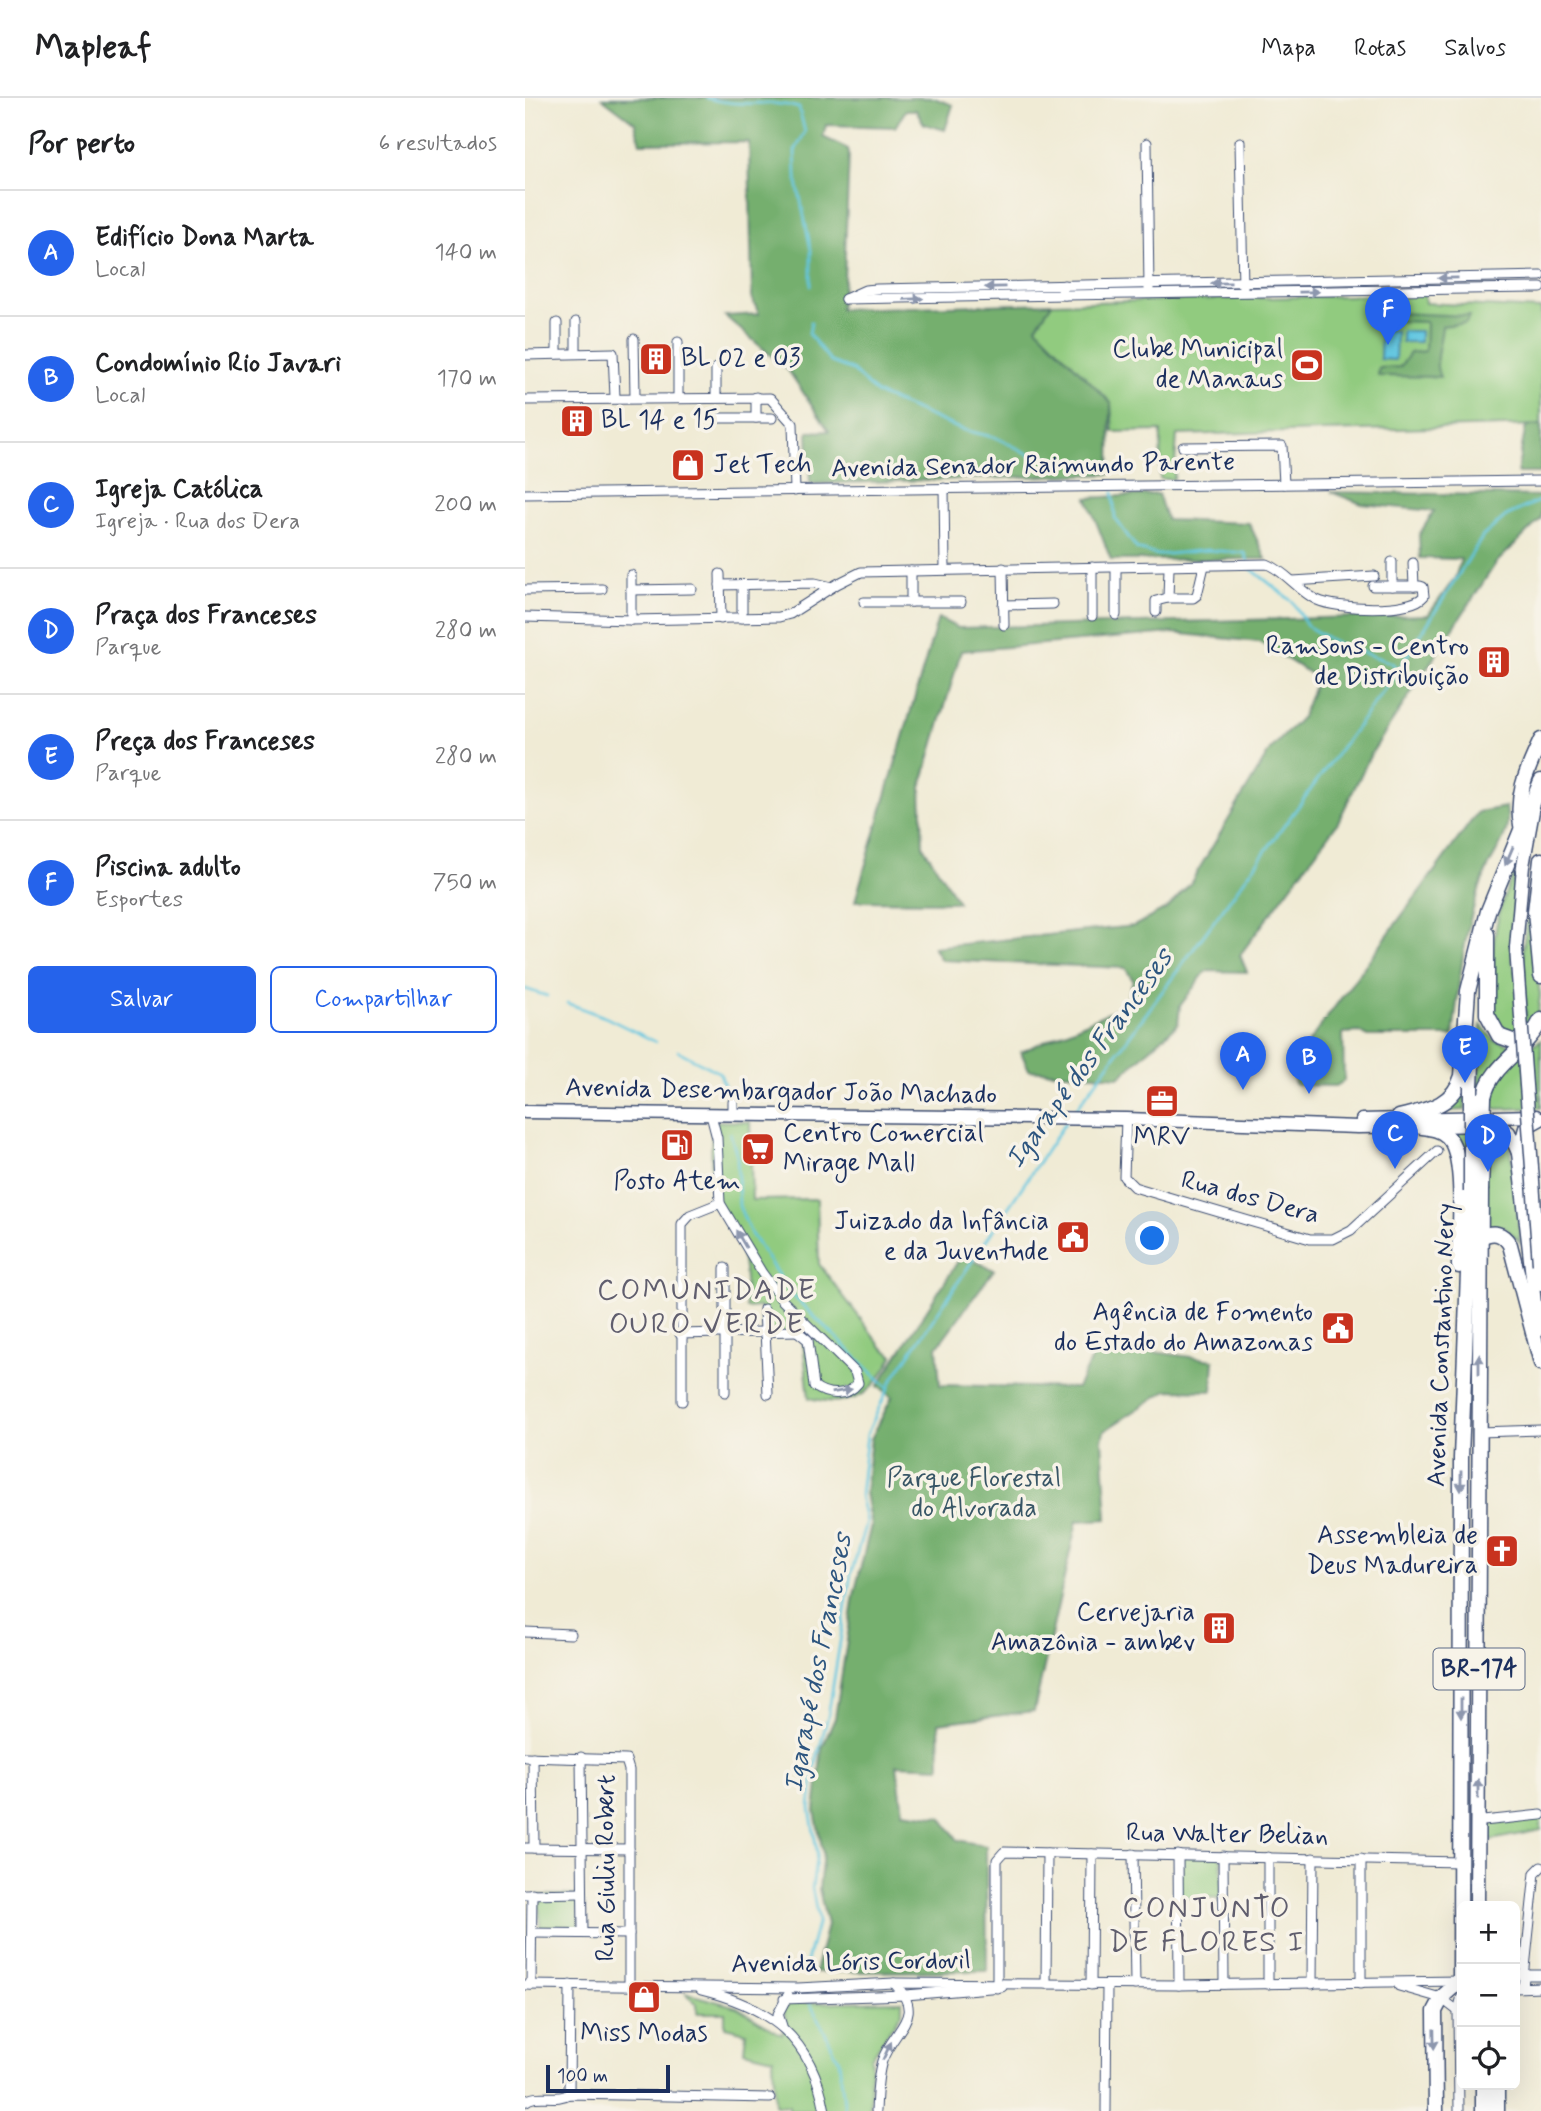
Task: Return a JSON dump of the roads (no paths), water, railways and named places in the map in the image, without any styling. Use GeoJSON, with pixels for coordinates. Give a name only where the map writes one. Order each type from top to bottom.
{"type":"FeatureCollection","features":[{"type":"Feature","properties":{"kind":"highway"},"geometry":{"type":"LineString","coordinates":[[1521,828],[1519,792],[1541,740]]}},
{"type":"Feature","properties":{"kind":"highway","name":"BR-174"},"geometry":{"type":"LineString","coordinates":[[1478,948],[1488,911],[1539,787]]}},
{"type":"Feature","properties":{"kind":"highway"},"geometry":{"type":"LineString","coordinates":[[1541,860],[1535,911],[1541,976]]}},
{"type":"Feature","properties":{"kind":"highway"},"geometry":{"type":"LineString","coordinates":[[1488,911],[1487,1014],[1499,1036],[1524,1045]]}},
{"type":"Feature","properties":{"kind":"highway"},"geometry":{"type":"LineString","coordinates":[[1399,1117],[1437,1106],[1458,1089],[1462,1076],[1468,990],[1478,948]]}},
{"type":"Feature","properties":{"kind":"highway","name":"Avenida Constantino Nery"},"geometry":{"type":"LineString","coordinates":[[1477,1901],[1480,1238],[1471,1086],[1478,948]]}},
{"type":"Feature","properties":{"kind":"highway","name":"BR-174"},"geometry":{"type":"LineString","coordinates":[[1524,1045],[1539,1028]]}},
{"type":"Feature","properties":{"kind":"highway","name":"Avenida Constantino Nery"},"geometry":{"type":"LineString","coordinates":[[1461,1964],[1464,1348],[1484,1097],[1491,1076],[1524,1045]]}},
{"type":"Feature","properties":{"kind":"highway"},"geometry":{"type":"LineString","coordinates":[[1416,1126],[1440,1131],[1448,1136],[1458,1154],[1459,1263],[1464,1348]]}},
{"type":"Feature","properties":{"kind":"highway"},"geometry":{"type":"LineString","coordinates":[[1480,1238],[1494,1233],[1501,1234],[1510,1245],[1541,1363]]}},
{"type":"Feature","properties":{"kind":"highway"},"geometry":{"type":"LineString","coordinates":[[1436,2111],[1435,2011],[1441,1998],[1457,1984]]}},
{"type":"Feature","properties":{"kind":"highway"},"geometry":{"type":"LineString","coordinates":[[1483,2090],[1483,2111]]}},
{"type":"Feature","properties":{"kind":"highway"},"geometry":{"type":"LineString","coordinates":[[1497,2090],[1497,2111]]}},
{"type":"Feature","properties":{"kind":"main road"},"geometry":{"type":"LineString","coordinates":[[1539,787],[1523,866],[1516,948],[1541,1284]]}},
{"type":"Feature","properties":{"kind":"main road"},"geometry":{"type":"LineString","coordinates":[[1535,911],[1541,933]]}},
{"type":"Feature","properties":{"kind":"main road","name":"Avenida Desembargador João Machado"},"geometry":{"type":"LineString","coordinates":[[525,1112],[711,1115],[733,1109],[1331,1125],[1499,1125],[1509,1132],[1518,1153]]}},
{"type":"Feature","properties":{"kind":"main road","name":"Avenida Desembargador João Machado"},"geometry":{"type":"LineString","coordinates":[[1331,1125],[1399,1117],[1541,1117]]}},
{"type":"Feature","properties":{"kind":"main road"},"geometry":{"type":"LineString","coordinates":[[1541,1117],[1525,1128],[1518,1153],[1529,1265],[1541,1346]]}},
{"type":"Feature","properties":{"kind":"street"},"geometry":{"type":"LineString","coordinates":[[1240,142],[1243,293]]}},
{"type":"Feature","properties":{"kind":"street"},"geometry":{"type":"LineString","coordinates":[[1147,143],[1149,289]]}},
{"type":"Feature","properties":{"kind":"street"},"geometry":{"type":"LineString","coordinates":[[1149,289],[1243,282],[1541,275]]}},
{"type":"Feature","properties":{"kind":"street"},"geometry":{"type":"LineString","coordinates":[[1476,277],[1476,289]]}},
{"type":"Feature","properties":{"kind":"street"},"geometry":{"type":"LineString","coordinates":[[1375,279],[1375,291]]}},
{"type":"Feature","properties":{"kind":"street"},"geometry":{"type":"LineString","coordinates":[[845,299],[865,290],[877,289],[1149,289],[1243,293],[1541,288]]}},
{"type":"Feature","properties":{"kind":"street"},"geometry":{"type":"LineString","coordinates":[[576,322],[576,353]]}},
{"type":"Feature","properties":{"kind":"street"},"geometry":{"type":"LineString","coordinates":[[557,323],[557,354]]}},
{"type":"Feature","properties":{"kind":"street"},"geometry":{"type":"LineString","coordinates":[[634,339],[635,397]]}},
{"type":"Feature","properties":{"kind":"street"},"geometry":{"type":"LineString","coordinates":[[677,342],[678,397]]}},
{"type":"Feature","properties":{"kind":"street"},"geometry":{"type":"LineString","coordinates":[[525,355],[614,353],[615,397]]}},
{"type":"Feature","properties":{"kind":"street"},"geometry":{"type":"LineString","coordinates":[[716,368],[716,397]]}},
{"type":"Feature","properties":{"kind":"street"},"geometry":{"type":"LineString","coordinates":[[525,400],[615,397],[756,397],[773,400],[793,424],[795,491]]}},
{"type":"Feature","properties":{"kind":"street"},"geometry":{"type":"LineString","coordinates":[[756,397],[756,418]]}},
{"type":"Feature","properties":{"kind":"street"},"geometry":{"type":"LineString","coordinates":[[716,418],[772,418]]}},
{"type":"Feature","properties":{"kind":"street"},"geometry":{"type":"LineString","coordinates":[[1183,447],[1282,446],[1284,484]]}},
{"type":"Feature","properties":{"kind":"street","name":"Avenida Senador Raimundo Parente"},"geometry":{"type":"LineString","coordinates":[[525,494],[1541,481]]}},
{"type":"Feature","properties":{"kind":"street"},"geometry":{"type":"LineString","coordinates":[[944,488],[945,570]]}},
{"type":"Feature","properties":{"kind":"street"},"geometry":{"type":"LineString","coordinates":[[1392,562],[1392,586]]}},
{"type":"Feature","properties":{"kind":"street"},"geometry":{"type":"LineString","coordinates":[[1413,563],[1413,586]]}},
{"type":"Feature","properties":{"kind":"street"},"geometry":{"type":"LineString","coordinates":[[525,617],[721,619],[790,614],[861,572],[1003,568],[1169,568],[1257,564],[1275,567],[1314,599],[1341,607],[1414,603],[1420,601],[1424,590],[1423,587],[1392,586],[1374,581],[1293,581]]}},
{"type":"Feature","properties":{"kind":"street"},"geometry":{"type":"LineString","coordinates":[[1156,612],[1156,601],[1193,598],[1197,595],[1204,566]]}},
{"type":"Feature","properties":{"kind":"street"},"geometry":{"type":"LineString","coordinates":[[1092,567],[1093,616]]}},
{"type":"Feature","properties":{"kind":"street"},"geometry":{"type":"LineString","coordinates":[[1003,568],[1004,625]]}},
{"type":"Feature","properties":{"kind":"street"},"geometry":{"type":"LineString","coordinates":[[1116,568],[1116,615]]}},
{"type":"Feature","properties":{"kind":"street"},"geometry":{"type":"LineString","coordinates":[[1168,598],[1169,568]]}},
{"type":"Feature","properties":{"kind":"street"},"geometry":{"type":"LineString","coordinates":[[911,571],[911,602]]}},
{"type":"Feature","properties":{"kind":"street"},"geometry":{"type":"LineString","coordinates":[[720,574],[721,619]]}},
{"type":"Feature","properties":{"kind":"street"},"geometry":{"type":"LineString","coordinates":[[631,575],[631,620]]}},
{"type":"Feature","properties":{"kind":"street"},"geometry":{"type":"LineString","coordinates":[[720,585],[815,583],[832,587]]}},
{"type":"Feature","properties":{"kind":"street"},"geometry":{"type":"LineString","coordinates":[[742,584],[742,618]]}},
{"type":"Feature","properties":{"kind":"street"},"geometry":{"type":"LineString","coordinates":[[525,590],[602,589]]}},
{"type":"Feature","properties":{"kind":"street"},"geometry":{"type":"LineString","coordinates":[[631,590],[692,589]]}},
{"type":"Feature","properties":{"kind":"street"},"geometry":{"type":"LineString","coordinates":[[864,602],[961,602]]}},
{"type":"Feature","properties":{"kind":"street"},"geometry":{"type":"LineString","coordinates":[[1003,605],[1053,604]]}},
{"type":"Feature","properties":{"kind":"street"},"geometry":{"type":"LineString","coordinates":[[680,1334],[797,1331],[808,1340],[814,1386],[823,1392],[836,1393],[855,1388],[858,1377],[848,1363],[802,1320],[762,1273],[720,1203],[717,1138],[711,1115]]}},
{"type":"Feature","properties":{"kind":"street","name":"Rua dos Dera"},"geometry":{"type":"LineString","coordinates":[[1126,1119],[1123,1166],[1128,1183],[1310,1239],[1333,1239],[1351,1230],[1437,1152]]}},
{"type":"Feature","properties":{"kind":"street"},"geometry":{"type":"LineString","coordinates":[[682,1401],[682,1224],[690,1215],[720,1203]]}},
{"type":"Feature","properties":{"kind":"street"},"geometry":{"type":"LineString","coordinates":[[725,1268],[725,1392]]}},
{"type":"Feature","properties":{"kind":"street"},"geometry":{"type":"LineString","coordinates":[[764,1308],[768,1394]]}},
{"type":"Feature","properties":{"kind":"street"},"geometry":{"type":"LineString","coordinates":[[797,1331],[802,1320]]}},
{"type":"Feature","properties":{"kind":"street"},"geometry":{"type":"LineString","coordinates":[[1479,1433],[1541,1430]]}},
{"type":"Feature","properties":{"kind":"street"},"geometry":{"type":"LineString","coordinates":[[525,1632],[571,1634]]}},
{"type":"Feature","properties":{"kind":"street"},"geometry":{"type":"LineString","coordinates":[[583,1933],[582,1893],[582,1848],[581,1757],[529,1757],[530,1848],[582,1848],[629,1849]]}},
{"type":"Feature","properties":{"kind":"street","name":"Rua Giuliu Robert"},"geometry":{"type":"LineString","coordinates":[[581,1757],[626,1760],[629,1770],[629,1984]]}},
{"type":"Feature","properties":{"kind":"street"},"geometry":{"type":"LineString","coordinates":[[1478,1814],[1483,1821],[1541,1815]]}},
{"type":"Feature","properties":{"kind":"street","name":"Rua Walter Belian"},"geometry":{"type":"LineString","coordinates":[[997,1985],[997,1860],[1004,1852],[1460,1861]]}},
{"type":"Feature","properties":{"kind":"street"},"geometry":{"type":"LineString","coordinates":[[1046,1984],[1047,1853]]}},
{"type":"Feature","properties":{"kind":"street"},"geometry":{"type":"LineString","coordinates":[[1091,1985],[1092,1854]]}},
{"type":"Feature","properties":{"kind":"street"},"geometry":{"type":"LineString","coordinates":[[1133,1854],[1135,1985]]}},
{"type":"Feature","properties":{"kind":"street"},"geometry":{"type":"LineString","coordinates":[[1178,1855],[1179,1985]]}},
{"type":"Feature","properties":{"kind":"street"},"geometry":{"type":"LineString","coordinates":[[1223,1856],[1224,1984]]}},
{"type":"Feature","properties":{"kind":"street"},"geometry":{"type":"LineString","coordinates":[[1268,1857],[1268,1984]]}},
{"type":"Feature","properties":{"kind":"street"},"geometry":{"type":"LineString","coordinates":[[1312,1984],[1313,1858]]}},
{"type":"Feature","properties":{"kind":"street"},"geometry":{"type":"LineString","coordinates":[[1361,1859],[1361,1983]]}},
{"type":"Feature","properties":{"kind":"street"},"geometry":{"type":"LineString","coordinates":[[1520,1985],[1536,1909],[1535,1873],[1541,1867]]}},
{"type":"Feature","properties":{"kind":"street"},"geometry":{"type":"LineString","coordinates":[[582,1893],[529,1894],[532,1933],[528,1985],[682,1985],[745,2003],[791,2034],[809,2060],[820,2086],[825,2111]]}},
{"type":"Feature","properties":{"kind":"street"},"geometry":{"type":"LineString","coordinates":[[532,1933],[629,1934]]}},
{"type":"Feature","properties":{"kind":"street"},"geometry":{"type":"LineString","coordinates":[[1523,1975],[1541,1975]]}},
{"type":"Feature","properties":{"kind":"street","name":"Avenida Lóris Cordovil"},"geometry":{"type":"LineString","coordinates":[[682,1985],[798,1988],[894,1983],[1179,1985],[1457,1981]]}},
{"type":"Feature","properties":{"kind":"street"},"geometry":{"type":"LineString","coordinates":[[876,2111],[883,2060],[909,2014],[906,1995],[894,1983]]}},
{"type":"Feature","properties":{"kind":"street","name":"Avenida Lóris Cordovil"},"geometry":{"type":"LineString","coordinates":[[1378,1983],[1441,1998],[1457,2010]]}},
{"type":"Feature","properties":{"kind":"street"},"geometry":{"type":"LineString","coordinates":[[569,1985],[569,2094]]}},
{"type":"Feature","properties":{"kind":"street","name":"Avenida Lóris Cordovil"},"geometry":{"type":"LineString","coordinates":[[784,1999],[906,1995],[997,1985]]}},
{"type":"Feature","properties":{"kind":"street"},"geometry":{"type":"LineString","coordinates":[[1106,2111],[1107,1985]]}},
{"type":"Feature","properties":{"kind":"street"},"geometry":{"type":"LineString","coordinates":[[1520,1988],[1541,1987]]}},
{"type":"Feature","properties":{"kind":"street"},"geometry":{"type":"LineString","coordinates":[[782,2026],[778,2014],[784,1999],[798,1988]]}},
{"type":"Feature","properties":{"kind":"street"},"geometry":{"type":"LineString","coordinates":[[1458,2027],[1459,2111]]}},
{"type":"Feature","properties":{"kind":"street"},"geometry":{"type":"LineString","coordinates":[[525,2102],[531,2098],[563,2098],[569,2094],[770,2098]]}},
{"type":"Feature","properties":{"kind":"water"},"geometry":{"type":"Polygon","coordinates":[[[1381,330],[1396,331],[1395,360],[1380,359],[1381,330]]]}},
{"type":"Feature","properties":{"kind":"water"},"geometry":{"type":"Polygon","coordinates":[[[1402,331],[1420,331],[1420,342],[1402,342],[1402,331]]]}},
{"type":"Feature","properties":{"kind":"waterway"},"geometry":{"type":"LineString","coordinates":[[707,98],[731,103],[776,104],[799,108],[805,132],[795,151],[796,177],[811,250],[811,286]]}},
{"type":"Feature","properties":{"kind":"waterway"},"geometry":{"type":"LineString","coordinates":[[811,322],[809,334],[831,362],[852,370],[876,393],[960,429],[997,438],[1029,454],[1066,461],[1099,462],[1114,472]]}},
{"type":"Feature","properties":{"kind":"waterway"},"geometry":{"type":"LineString","coordinates":[[1113,492],[1115,518],[1137,549],[1158,555],[1208,550],[1245,553],[1248,561]]}},
{"type":"Feature","properties":{"kind":"waterway","name":"Igarapé dos Franceses"},"geometry":{"type":"LineString","coordinates":[[1073,1113],[1397,672],[1483,536],[1506,516],[1541,500]]}},
{"type":"Feature","properties":{"kind":"waterway"},"geometry":{"type":"LineString","coordinates":[[1250,568],[1293,602],[1307,626],[1336,643],[1392,663],[1398,670]]}},
{"type":"Feature","properties":{"kind":"waterway"},"geometry":{"type":"LineString","coordinates":[[525,989],[547,996]]}},
{"type":"Feature","properties":{"kind":"waterway"},"geometry":{"type":"LineString","coordinates":[[567,1003],[605,1017],[656,1042]]}},
{"type":"Feature","properties":{"kind":"waterway"},"geometry":{"type":"LineString","coordinates":[[678,1051],[720,1073],[729,1100]]}},
{"type":"Feature","properties":{"kind":"waterway","name":"Igarapé dos Franceses"},"geometry":{"type":"LineString","coordinates":[[806,1965],[818,1920],[812,1888],[817,1852],[810,1808],[814,1769],[828,1716],[851,1574],[866,1522],[860,1495],[867,1434],[891,1382],[1065,1123]]}},
{"type":"Feature","properties":{"kind":"waterway"},"geometry":{"type":"LineString","coordinates":[[730,1133],[737,1155],[739,1206],[751,1234],[790,1293],[888,1388]]}},
{"type":"Feature","properties":{"kind":"waterway","name":"Igarapé dos Franceses"},"geometry":{"type":"LineString","coordinates":[[810,2003],[839,2060],[845,2111]]}},
{"type":"Feature","properties":{"kind":"place","name":"Piscina adulto"},"geometry":{"type":"Point","coordinates":[1388,345]}},
{"type":"Feature","properties":{"kind":"place","name":"BL 02 e 03"},"geometry":{"type":"Point","coordinates":[656,359]}},
{"type":"Feature","properties":{"kind":"place","name":"Clube Municipal de Manaus"},"geometry":{"type":"Point","coordinates":[1307,365]}},
{"type":"Feature","properties":{"kind":"place","name":"BL 14 e 15"},"geometry":{"type":"Point","coordinates":[577,421]}},
{"type":"Feature","properties":{"kind":"place","name":"Jet Tech"},"geometry":{"type":"Point","coordinates":[688,465]}},
{"type":"Feature","properties":{"kind":"place","name":"Ramsons - Centro de Distribuição"},"geometry":{"type":"Point","coordinates":[1494,662]}},
{"type":"Feature","properties":{"kind":"place","name":"Preça dos Franceses"},"geometry":{"type":"Point","coordinates":[1465,1083]}},
{"type":"Feature","properties":{"kind":"place","name":"Edifício Dona Marta"},"geometry":{"type":"Point","coordinates":[1243,1090]}},
{"type":"Feature","properties":{"kind":"place","name":"Condomínio Rio Javari"},"geometry":{"type":"Point","coordinates":[1309,1094]}},
{"type":"Feature","properties":{"kind":"place","name":"MRV"},"geometry":{"type":"Point","coordinates":[1162,1101]}},
{"type":"Feature","properties":{"kind":"place","name":"Posto Atem"},"geometry":{"type":"Point","coordinates":[677,1145]}},
{"type":"Feature","properties":{"kind":"place","name":"Centro Comercial Mirage Mall"},"geometry":{"type":"Point","coordinates":[758,1149]}},
{"type":"Feature","properties":{"kind":"place","name":"Igreja Católica"},"geometry":{"type":"Point","coordinates":[1395,1169]}},
{"type":"Feature","properties":{"kind":"place","name":"Praça dos Franceses"},"geometry":{"type":"Point","coordinates":[1488,1172]}},
{"type":"Feature","properties":{"kind":"place","name":"Juizado da Infância e da Juventude"},"geometry":{"type":"Point","coordinates":[1073,1237]}},
{"type":"Feature","properties":{"kind":"place","name":"Agência de Fomento do Estado do Amazonas"},"geometry":{"type":"Point","coordinates":[1338,1328]}},
{"type":"Feature","properties":{"kind":"place","name":"Assembleia de Deus Madureira"},"geometry":{"type":"Point","coordinates":[1502,1551]}},
{"type":"Feature","properties":{"kind":"place","name":"Cervejaria Amazônia - ambev"},"geometry":{"type":"Point","coordinates":[1219,1628]}},
{"type":"Feature","properties":{"kind":"place","name":"Miss Modas"},"geometry":{"type":"Point","coordinates":[644,1997]}},
{"type":"Feature","properties":{"kind":"district","name":"COMUNIDADE OURO VERDE"},"geometry":{"type":"Point","coordinates":[707,1307]}},
{"type":"Feature","properties":{"kind":"district","name":"CONJUNTO DE FLORES I"},"geometry":{"type":"Point","coordinates":[1207,1925]}},
{"type":"Feature","properties":{"kind":"park label","name":"Parque Florestal do Alvorada"},"geometry":{"type":"Point","coordinates":[974,1494]}}]}
